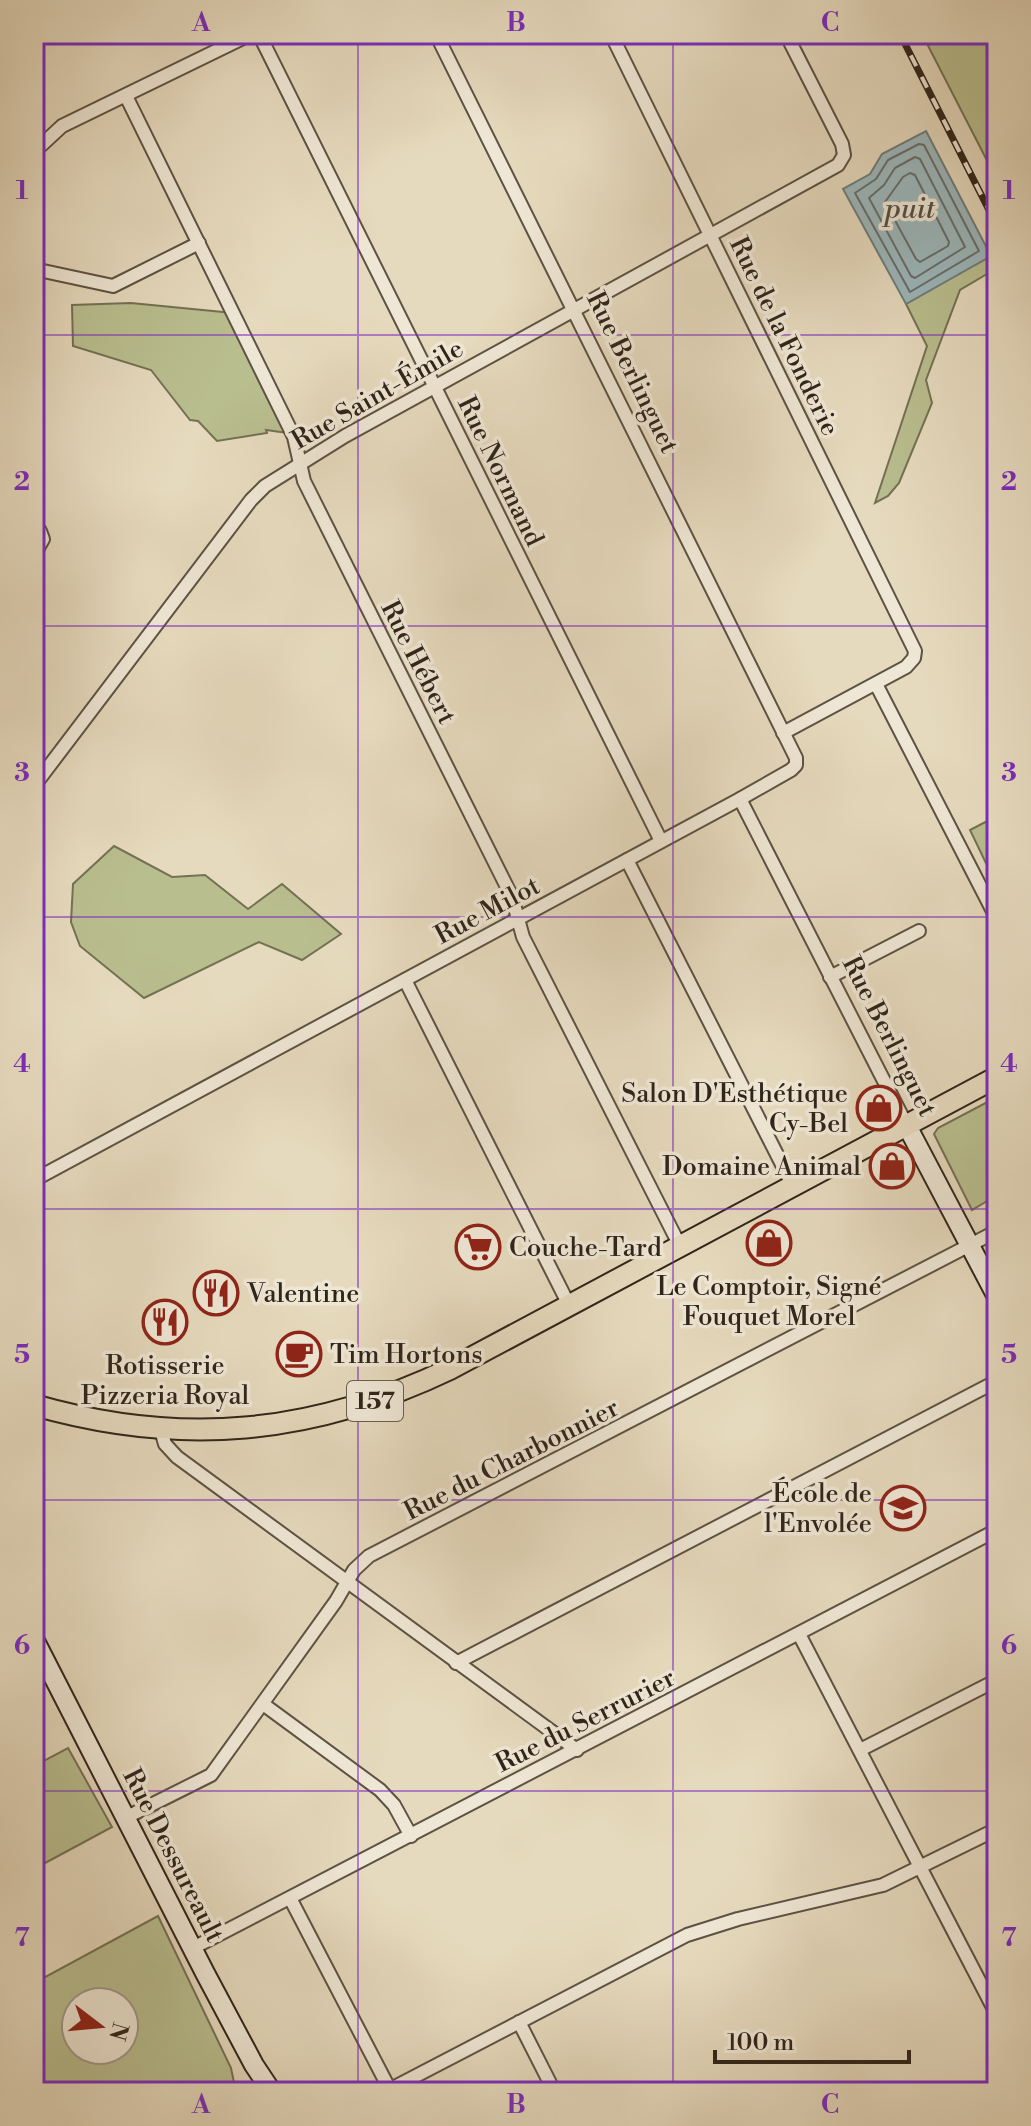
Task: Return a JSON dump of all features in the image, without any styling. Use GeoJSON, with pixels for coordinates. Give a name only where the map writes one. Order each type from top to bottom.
{"type":"FeatureCollection","features":[{"type":"Feature","properties":{"kind":"main road","name":"157"},"geometry":{"type":"LineString","coordinates":[[34,1405],[98,1422],[161,1430],[256,1427],[361,1406],[433,1377],[997,1077]]}},
{"type":"Feature","properties":{"kind":"street"},"geometry":{"type":"LineString","coordinates":[[34,152],[62,126],[251,34]]}},
{"type":"Feature","properties":{"kind":"street","name":"Rue Normand"},"geometry":{"type":"LineString","coordinates":[[259,34],[661,841]]}},
{"type":"Feature","properties":{"kind":"street","name":"Rue Berlinguet"},"geometry":{"type":"LineString","coordinates":[[436,34],[783,733]]}},
{"type":"Feature","properties":{"kind":"street","name":"Rue de la Fonderie"},"geometry":{"type":"LineString","coordinates":[[611,34],[911,642],[914,658],[906,667],[876,684]]}},
{"type":"Feature","properties":{"kind":"street","name":"Rue Saint-Émile"},"geometry":{"type":"LineString","coordinates":[[34,786],[38,773],[265,486],[434,385],[712,236],[833,169],[843,159],[842,144],[786,34]]}},
{"type":"Feature","properties":{"kind":"street","name":"Rue Hébert"},"geometry":{"type":"LineString","coordinates":[[126,96],[294,437],[304,481],[512,897],[523,937],[680,1246]]}},
{"type":"Feature","properties":{"kind":"street"},"geometry":{"type":"LineString","coordinates":[[34,269],[113,286],[199,243]]}},
{"type":"Feature","properties":{"kind":"street"},"geometry":{"type":"LineString","coordinates":[[34,528],[40,531],[43,539],[34,555]]}},
{"type":"Feature","properties":{"kind":"street"},"geometry":{"type":"LineString","coordinates":[[783,733],[876,684],[997,919]]}},
{"type":"Feature","properties":{"kind":"street","name":"Rue Milot"},"geometry":{"type":"LineString","coordinates":[[34,1180],[794,768],[796,758],[783,733]]}},
{"type":"Feature","properties":{"kind":"street","name":"Rue Berlinguet"},"geometry":{"type":"LineString","coordinates":[[740,799],[997,1297]]}},
{"type":"Feature","properties":{"kind":"street"},"geometry":{"type":"LineString","coordinates":[[627,860],[793,1186]]}},
{"type":"Feature","properties":{"kind":"street"},"geometry":{"type":"LineString","coordinates":[[830,977],[919,931]]}},
{"type":"Feature","properties":{"kind":"street"},"geometry":{"type":"LineString","coordinates":[[405,980],[569,1305]]}},
{"type":"Feature","properties":{"kind":"street","name":"Rue du Charbonnier"},"geometry":{"type":"LineString","coordinates":[[125,1818],[207,1778],[263,1704],[354,1570],[369,1556],[997,1231]]}},
{"type":"Feature","properties":{"kind":"street"},"geometry":{"type":"LineString","coordinates":[[456,1663],[997,1381]]}},
{"type":"Feature","properties":{"kind":"street"},"geometry":{"type":"LineString","coordinates":[[161,1430],[165,1444],[177,1457],[577,1750]]}},
{"type":"Feature","properties":{"kind":"street","name":"Rue du Serrurier"},"geometry":{"type":"LineString","coordinates":[[193,1948],[997,1530]]}},
{"type":"Feature","properties":{"kind":"street"},"geometry":{"type":"LineString","coordinates":[[799,1634],[997,2015]]}},
{"type":"Feature","properties":{"kind":"street","name":"Rue Dessureault"},"geometry":{"type":"LineString","coordinates":[[34,1639],[40,1666],[125,1818],[254,2065],[272,2092]]}},
{"type":"Feature","properties":{"kind":"street"},"geometry":{"type":"LineString","coordinates":[[860,1750],[997,1680]]}},
{"type":"Feature","properties":{"kind":"street"},"geometry":{"type":"LineString","coordinates":[[263,1704],[386,1795],[411,1836]]}},
{"type":"Feature","properties":{"kind":"street"},"geometry":{"type":"LineString","coordinates":[[290,1898],[387,2091],[701,1930],[874,1888],[921,1869],[997,1829]]}},
{"type":"Feature","properties":{"kind":"street"},"geometry":{"type":"LineString","coordinates":[[519,2022],[551,2085],[538,2092]]}},
{"type":"Feature","properties":{"kind":"street"},"geometry":{"type":"LineString","coordinates":[[254,2065],[259,2092]]}},
{"type":"Feature","properties":{"kind":"green space"},"geometry":{"type":"Polygon","coordinates":[[[922,34],[986,34],[997,56],[997,180],[922,34]]]}},
{"type":"Feature","properties":{"kind":"green space"},"geometry":{"type":"Polygon","coordinates":[[[996,252],[997,279],[992,271],[960,290],[926,380],[932,403],[899,483],[888,496],[875,503],[927,346],[906,304],[996,252]]]}},
{"type":"Feature","properties":{"kind":"green space"},"geometry":{"type":"Polygon","coordinates":[[[131,303],[233,313],[288,433],[266,430],[267,433],[217,441],[198,421],[190,420],[151,370],[73,346],[72,305],[131,303]]]}},
{"type":"Feature","properties":{"kind":"green space"},"geometry":{"type":"Polygon","coordinates":[[[997,816],[997,886],[970,830],[997,816]]]}},
{"type":"Feature","properties":{"kind":"green space"},"geometry":{"type":"Polygon","coordinates":[[[114,846],[172,877],[205,875],[248,909],[282,884],[341,934],[302,960],[259,942],[144,998],[80,946],[71,922],[73,884],[114,846]]]}},
{"type":"Feature","properties":{"kind":"green space"},"geometry":{"type":"Polygon","coordinates":[[[997,1097],[997,1195],[972,1210],[934,1134],[938,1128],[997,1097]]]}},
{"type":"Feature","properties":{"kind":"green space"},"geometry":{"type":"Polygon","coordinates":[[[68,1748],[112,1827],[34,1869],[34,1766],[68,1748]]]}},
{"type":"Feature","properties":{"kind":"green space"},"geometry":{"type":"Polygon","coordinates":[[[158,1916],[231,2068],[236,2092],[34,2092],[34,1983],[158,1916]]]}},
{"type":"Feature","properties":{"kind":"water","name":"puit"},"geometry":{"type":"Polygon","coordinates":[[[926,131],[991,256],[906,304],[843,189],[870,174],[882,154],[926,131]]]}},
{"type":"Feature","properties":{"kind":"railway"},"geometry":{"type":"LineString","coordinates":[[900,34],[997,226]]}},
{"type":"Feature","properties":{"kind":"place","name":"Salon D'Esthétique Cy-Bel"},"geometry":{"type":"Point","coordinates":[879,1108]}},
{"type":"Feature","properties":{"kind":"place","name":"Domaine Animal"},"geometry":{"type":"Point","coordinates":[892,1166]}},
{"type":"Feature","properties":{"kind":"place","name":"Le Comptoir, Signé Fouquet Morel"},"geometry":{"type":"Point","coordinates":[769,1243]}},
{"type":"Feature","properties":{"kind":"place","name":"Couche-Tard"},"geometry":{"type":"Point","coordinates":[478,1247]}},
{"type":"Feature","properties":{"kind":"place","name":"Valentine"},"geometry":{"type":"Point","coordinates":[216,1293]}},
{"type":"Feature","properties":{"kind":"place","name":"Rotisserie Pizzeria Royal"},"geometry":{"type":"Point","coordinates":[165,1322]}},
{"type":"Feature","properties":{"kind":"place","name":"Tim Hortons"},"geometry":{"type":"Point","coordinates":[299,1354]}},
{"type":"Feature","properties":{"kind":"place","name":"École de l'Envolée"},"geometry":{"type":"Point","coordinates":[903,1508]}}]}
